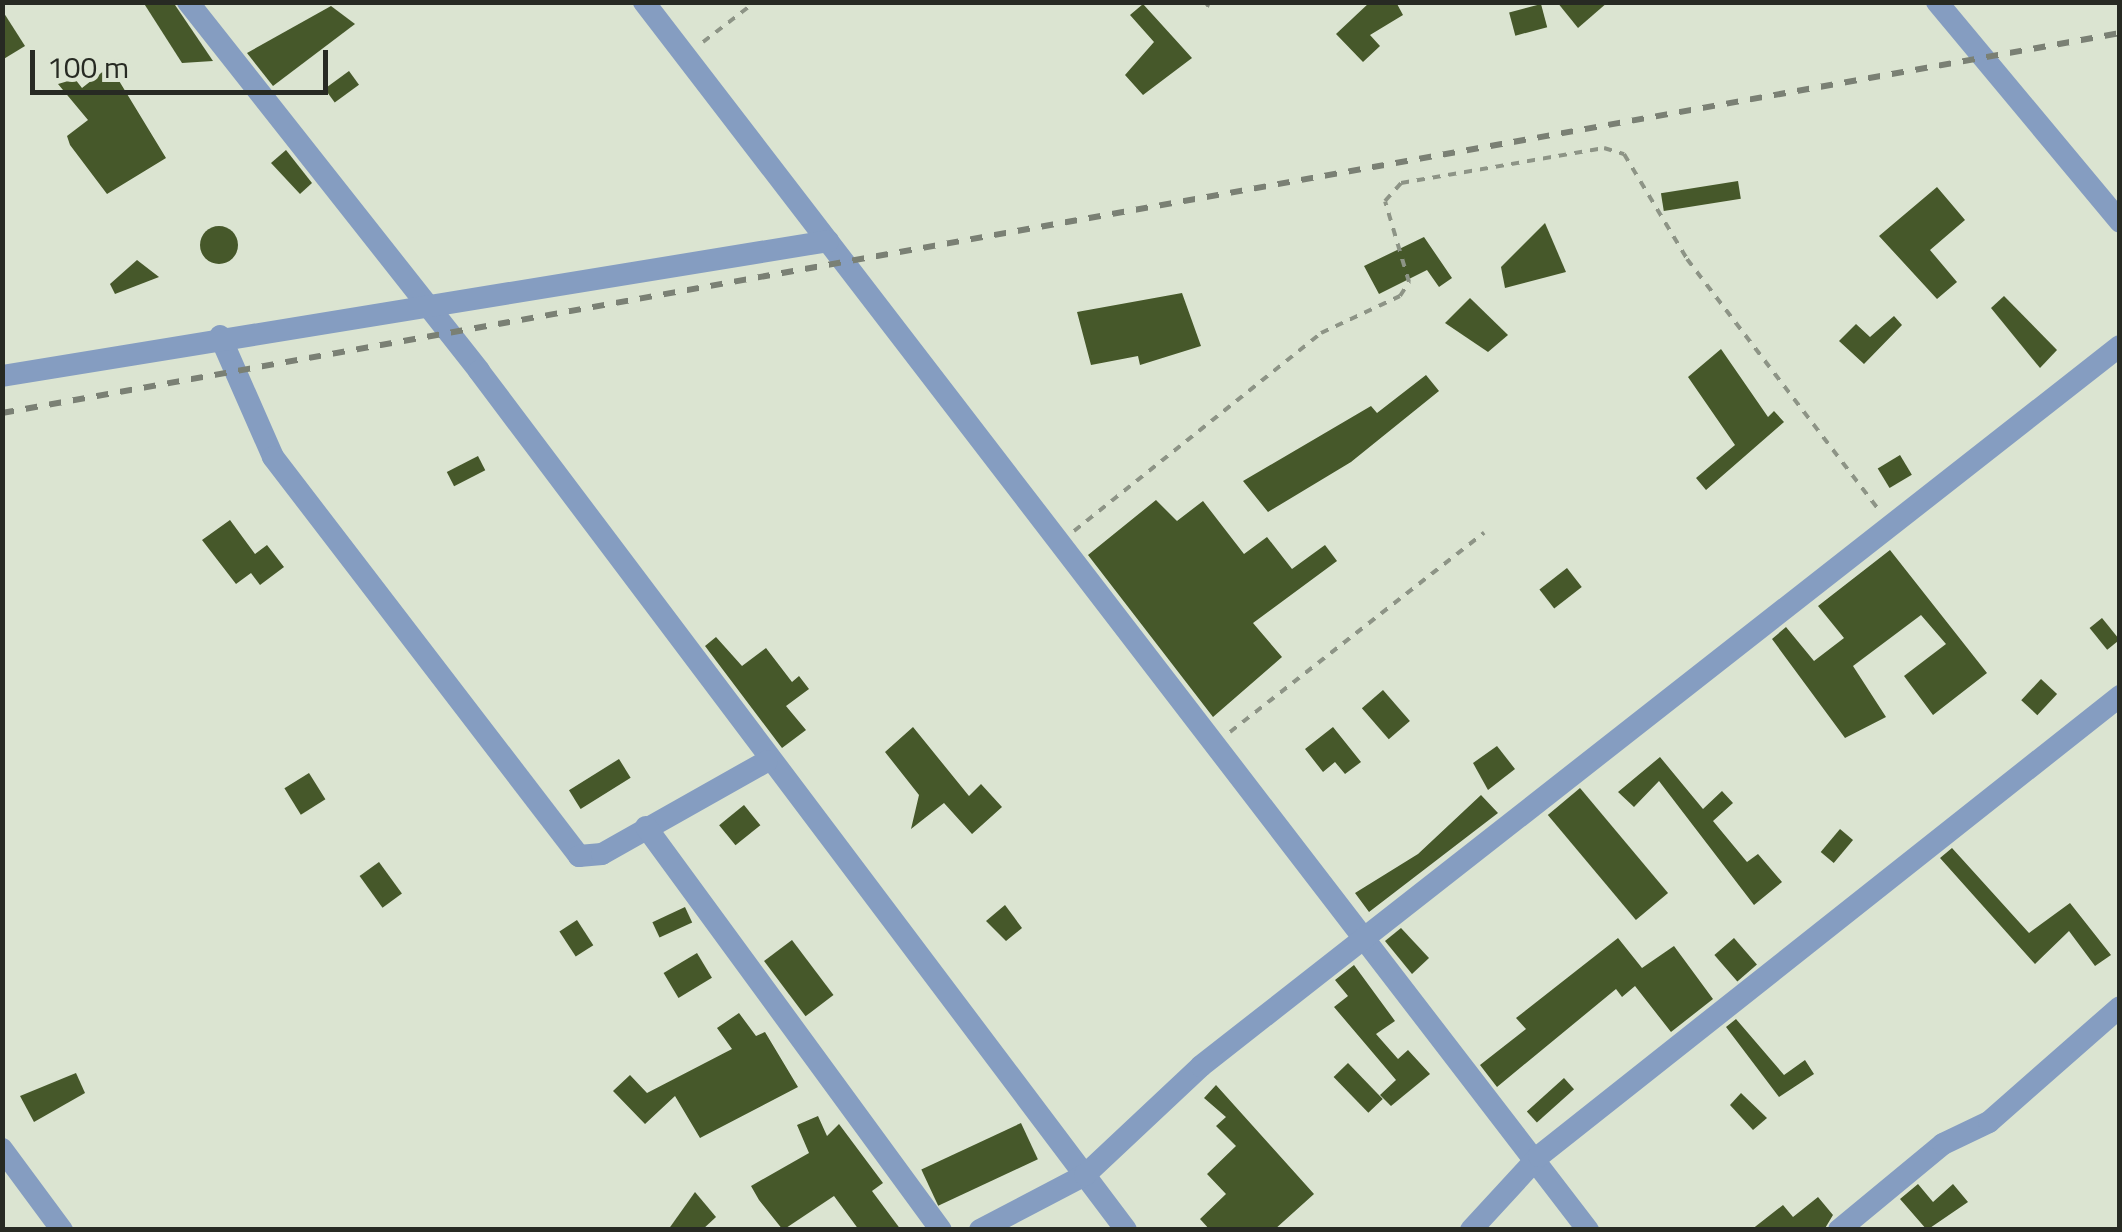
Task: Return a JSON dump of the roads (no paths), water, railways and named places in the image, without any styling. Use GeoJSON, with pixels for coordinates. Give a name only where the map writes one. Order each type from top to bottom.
{"type":"FeatureCollection","features":[{"type":"Feature","properties":{"kind":"street"},"geometry":{"type":"LineString","coordinates":[[188,2],[418,304],[479,371],[766,761],[1126,1230]]}},
{"type":"Feature","properties":{"kind":"street"},"geometry":{"type":"LineString","coordinates":[[644,2],[1058,543],[1539,1156],[1588,1230]]}},
{"type":"Feature","properties":{"kind":"street"},"geometry":{"type":"LineString","coordinates":[[1937,2],[2120,222]]}},
{"type":"Feature","properties":{"kind":"street"},"geometry":{"type":"LineString","coordinates":[[2,376],[220,336],[828,241]]}},
{"type":"Feature","properties":{"kind":"street"},"geometry":{"type":"LineString","coordinates":[[220,336],[272,457],[566,843],[589,858],[766,761]]}},
{"type":"Feature","properties":{"kind":"street"},"geometry":{"type":"LineString","coordinates":[[980,1230],[1085,1175],[1200,1066],[2120,346]]}},
{"type":"Feature","properties":{"kind":"street"},"geometry":{"type":"LineString","coordinates":[[1471,1230],[1539,1156],[2120,696]]}},
{"type":"Feature","properties":{"kind":"street"},"geometry":{"type":"LineString","coordinates":[[646,828],[940,1230]]}},
{"type":"Feature","properties":{"kind":"street"},"geometry":{"type":"LineString","coordinates":[[1839,1230],[1943,1144],[1990,1122],[2120,1007]]}},
{"type":"Feature","properties":{"kind":"street"},"geometry":{"type":"LineString","coordinates":[[2,1149],[62,1230]]}},
{"type":"Feature","properties":{"kind":"railway"},"geometry":{"type":"LineString","coordinates":[[2,413],[2120,33]]}}]}
